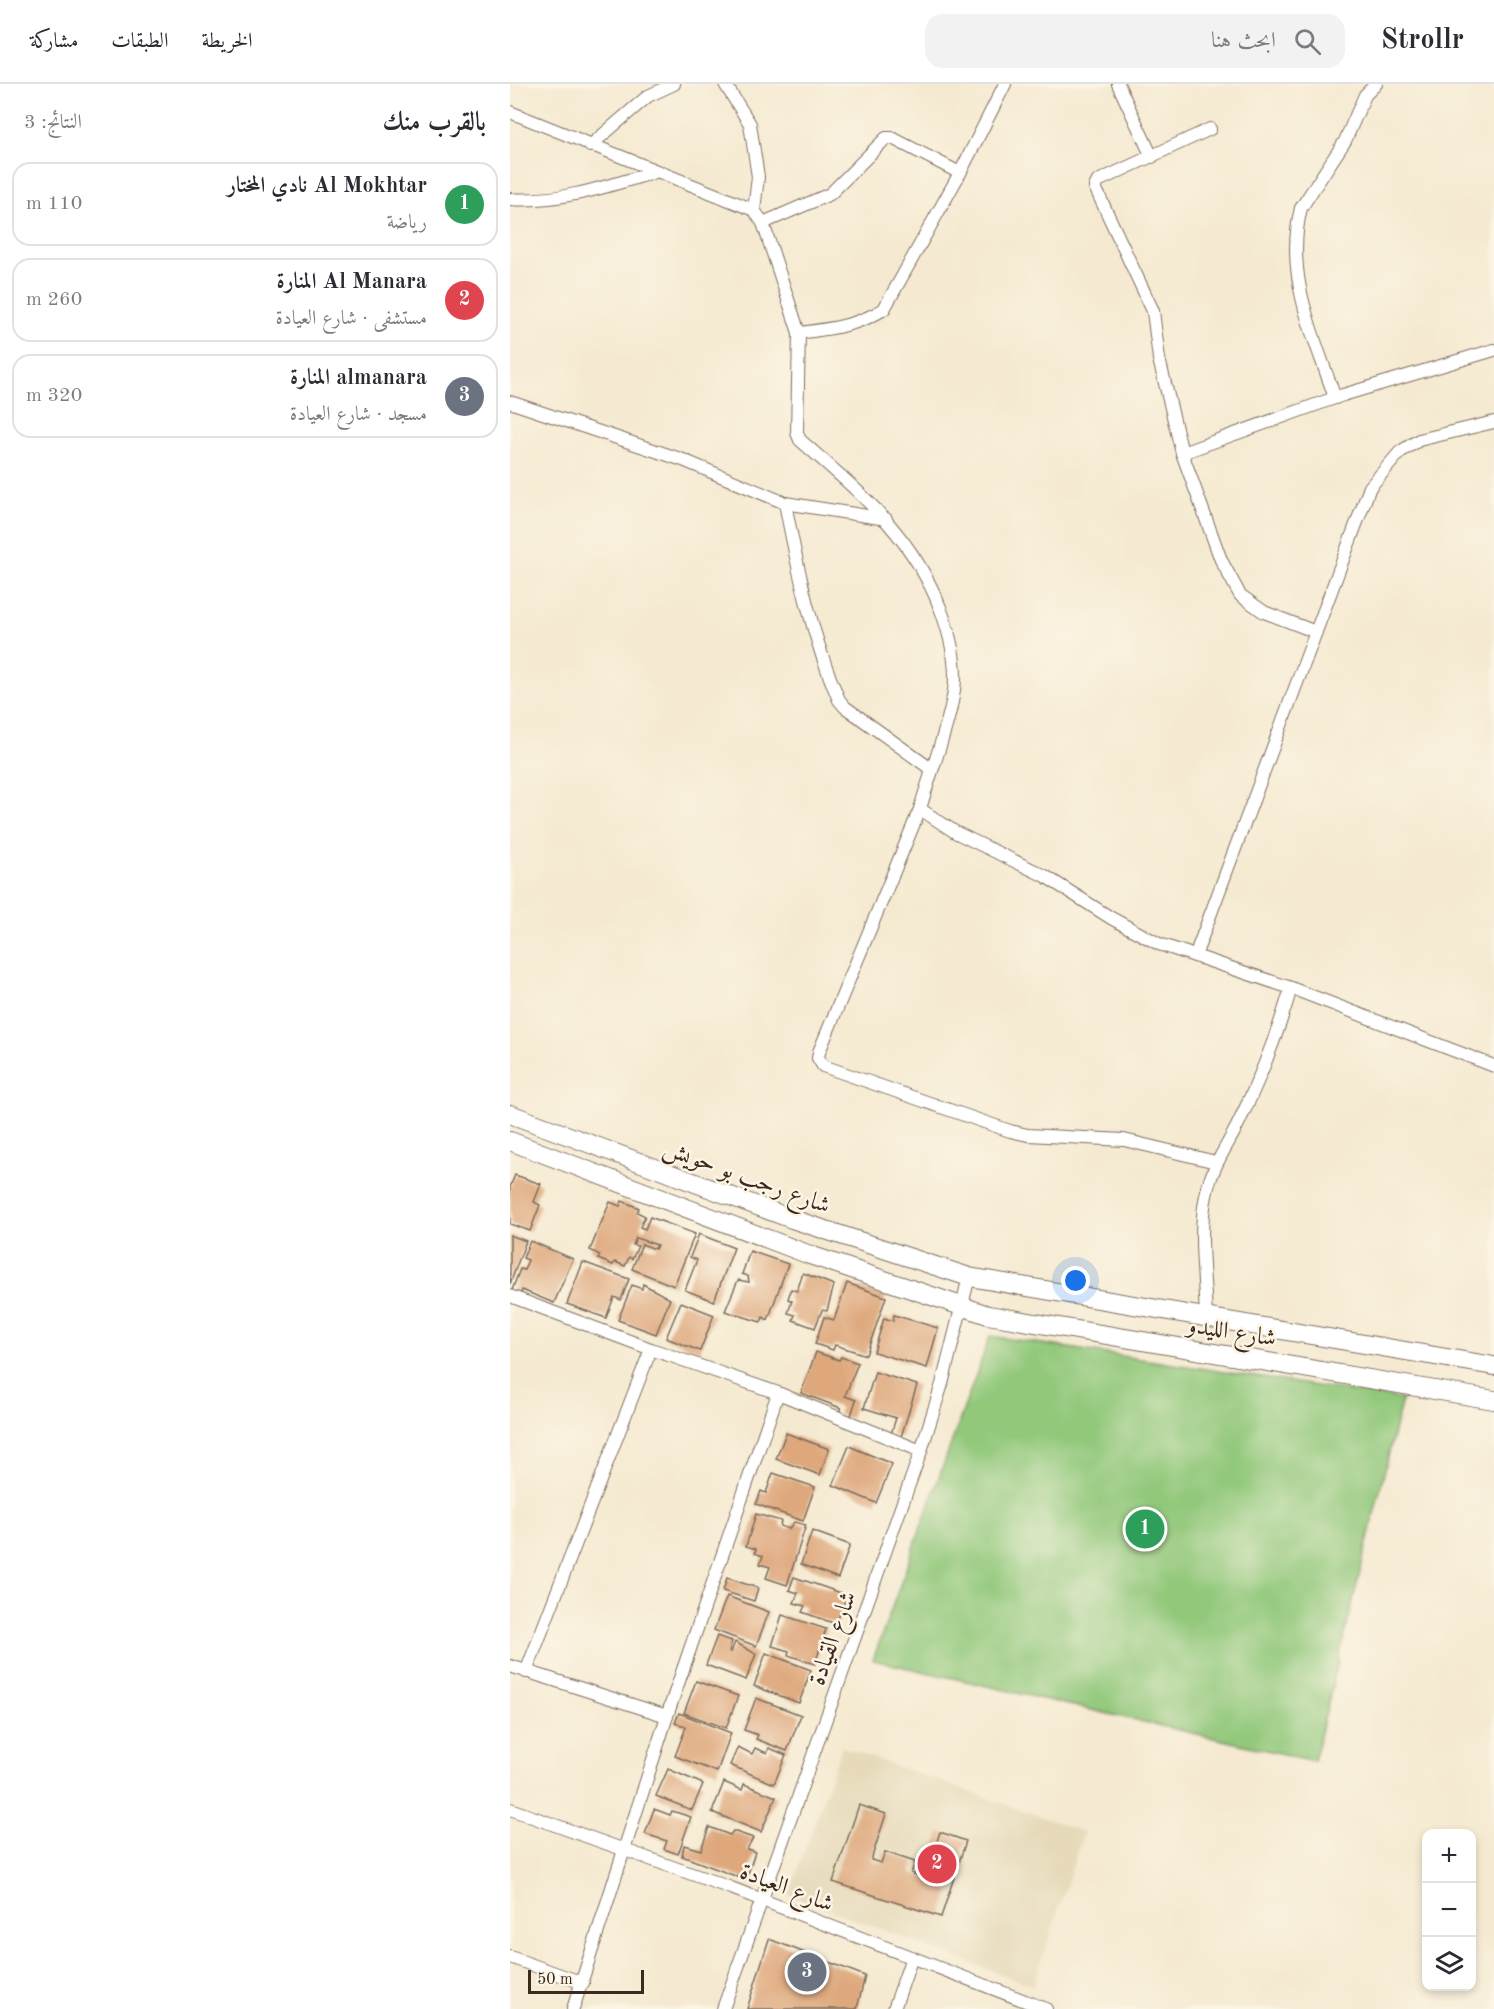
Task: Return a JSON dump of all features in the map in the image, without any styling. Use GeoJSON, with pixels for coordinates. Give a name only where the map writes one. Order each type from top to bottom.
{"type":"FeatureCollection","features":[{"type":"Feature","properties":{"kind":"main road","name":"شارع رجب بو حويش"},"geometry":{"type":"LineString","coordinates":[[510,1114],[792,1219],[969,1277]]}},
{"type":"Feature","properties":{"kind":"main road","name":"شارع رجب بو حويش"},"geometry":{"type":"LineString","coordinates":[[510,1141],[810,1255],[963,1308]]}},
{"type":"Feature","properties":{"kind":"main road","name":"شارع الليدو"},"geometry":{"type":"LineString","coordinates":[[969,1277],[1494,1366]]}},
{"type":"Feature","properties":{"kind":"main road","name":"شارع الليدو"},"geometry":{"type":"LineString","coordinates":[[963,1308],[988,1315],[1494,1400]]}},
{"type":"Feature","properties":{"kind":"street"},"geometry":{"type":"LineString","coordinates":[[590,146],[648,96],[674,84]]}},
{"type":"Feature","properties":{"kind":"street"},"geometry":{"type":"LineString","coordinates":[[725,84],[750,124],[758,177],[754,210]]}},
{"type":"Feature","properties":{"kind":"street"},"geometry":{"type":"LineString","coordinates":[[799,333],[847,326],[866,320],[884,309],[960,173],[1005,84]]}},
{"type":"Feature","properties":{"kind":"street"},"geometry":{"type":"LineString","coordinates":[[1118,84],[1152,157]]}},
{"type":"Feature","properties":{"kind":"street"},"geometry":{"type":"LineString","coordinates":[[1335,398],[1302,301],[1295,264],[1297,222],[1301,208],[1345,141],[1365,95],[1376,84]]}},
{"type":"Feature","properties":{"kind":"street"},"geometry":{"type":"LineString","coordinates":[[510,112],[754,210],[763,224],[799,333],[796,424],[800,440],[851,483],[902,537],[934,592],[954,653],[956,679],[949,712],[920,809],[819,1052],[818,1058],[823,1066],[1010,1131],[1028,1135],[1116,1138],[1216,1162]]}},
{"type":"Feature","properties":{"kind":"street"},"geometry":{"type":"LineString","coordinates":[[1210,129],[1098,181],[1095,187],[1153,311],[1159,359],[1182,453],[1221,560],[1240,595],[1264,612],[1316,632]]}},
{"type":"Feature","properties":{"kind":"street"},"geometry":{"type":"LineString","coordinates":[[763,224],[830,194],[885,138],[892,138],[960,173]]}},
{"type":"Feature","properties":{"kind":"street"},"geometry":{"type":"LineString","coordinates":[[510,199],[537,201],[598,189],[656,172]]}},
{"type":"Feature","properties":{"kind":"street"},"geometry":{"type":"LineString","coordinates":[[1182,453],[1335,398],[1494,350]]}},
{"type":"Feature","properties":{"kind":"street"},"geometry":{"type":"LineString","coordinates":[[510,402],[682,460],[785,503],[886,519]]}},
{"type":"Feature","properties":{"kind":"street"},"geometry":{"type":"LineString","coordinates":[[1195,956],[1370,487],[1400,452],[1419,440],[1494,422]]}},
{"type":"Feature","properties":{"kind":"street"},"geometry":{"type":"LineString","coordinates":[[785,503],[798,572],[839,700],[845,707],[931,769]]}},
{"type":"Feature","properties":{"kind":"street"},"geometry":{"type":"LineString","coordinates":[[920,809],[955,832],[1045,876],[1149,939],[1291,988],[1494,1066]]}},
{"type":"Feature","properties":{"kind":"street"},"geometry":{"type":"LineString","coordinates":[[1206,1318],[1203,1223],[1207,1191],[1216,1162],[1239,1122],[1291,988]]}},
{"type":"Feature","properties":{"kind":"street","name":"شارع القيادة"},"geometry":{"type":"LineString","coordinates":[[723,2009],[921,1451],[963,1308],[969,1277]]}},
{"type":"Feature","properties":{"kind":"street"},"geometry":{"type":"LineString","coordinates":[[510,1296],[651,1349],[778,1393],[921,1451]]}},
{"type":"Feature","properties":{"kind":"street"},"geometry":{"type":"LineString","coordinates":[[526,1672],[651,1349]]}},
{"type":"Feature","properties":{"kind":"street"},"geometry":{"type":"LineString","coordinates":[[573,2009],[667,1716],[778,1393]]}},
{"type":"Feature","properties":{"kind":"street"},"geometry":{"type":"LineString","coordinates":[[510,1666],[667,1716]]}},
{"type":"Feature","properties":{"kind":"street","name":"شارع العيادة"},"geometry":{"type":"LineString","coordinates":[[510,1809],[761,1900],[1046,2009]]}},
{"type":"Feature","properties":{"kind":"street"},"geometry":{"type":"LineString","coordinates":[[510,1957],[583,1983]]}},
{"type":"Feature","properties":{"kind":"street"},"geometry":{"type":"LineString","coordinates":[[894,2009],[912,1957]]}},
{"type":"Feature","properties":{"kind":"shaded area"},"geometry":{"type":"Polygon","coordinates":[[[842,1747],[1084,1832],[1033,1986],[789,1895],[842,1747]]]}},
{"type":"Feature","properties":{"kind":"green space"},"geometry":{"type":"Polygon","coordinates":[[[990,1336],[1402,1399],[1314,1761],[873,1660],[990,1336]]]}},
{"type":"Feature","properties":{"kind":"building"},"geometry":{"type":"Polygon","coordinates":[[[515,1175],[541,1184],[534,1202],[540,1205],[530,1231],[510,1224],[510,1187],[515,1175]]]}},
{"type":"Feature","properties":{"kind":"building"},"geometry":{"type":"Polygon","coordinates":[[[622,1201],[639,1208],[637,1212],[645,1216],[640,1227],[645,1229],[650,1217],[695,1234],[674,1286],[632,1269],[642,1244],[655,1249],[657,1245],[636,1238],[633,1245],[638,1246],[632,1259],[629,1257],[625,1266],[615,1262],[613,1265],[598,1259],[600,1255],[590,1250],[610,1202],[620,1206],[622,1201]]]}},
{"type":"Feature","properties":{"kind":"building"},"geometry":{"type":"Polygon","coordinates":[[[699,1234],[734,1248],[714,1301],[685,1290],[697,1260],[690,1257],[699,1234]]]}},
{"type":"Feature","properties":{"kind":"building"},"geometry":{"type":"Polygon","coordinates":[[[510,1235],[526,1241],[510,1284],[510,1235]]]}},
{"type":"Feature","properties":{"kind":"building"},"geometry":{"type":"Polygon","coordinates":[[[530,1241],[573,1259],[554,1303],[522,1290],[520,1296],[511,1293],[520,1269],[524,1270],[528,1260],[523,1258],[530,1241]]]}},
{"type":"Feature","properties":{"kind":"building"},"geometry":{"type":"Polygon","coordinates":[[[750,1251],[788,1264],[768,1320],[763,1317],[761,1322],[725,1311],[738,1280],[749,1282],[748,1276],[742,1274],[750,1251]]]}},
{"type":"Feature","properties":{"kind":"building"},"geometry":{"type":"Polygon","coordinates":[[[583,1262],[629,1279],[621,1300],[614,1297],[606,1318],[567,1304],[583,1262]]]}},
{"type":"Feature","properties":{"kind":"building"},"geometry":{"type":"Polygon","coordinates":[[[803,1273],[834,1285],[827,1311],[822,1310],[815,1328],[793,1320],[795,1315],[788,1313],[792,1301],[788,1299],[791,1289],[797,1291],[803,1273]]]}},
{"type":"Feature","properties":{"kind":"building"},"geometry":{"type":"Polygon","coordinates":[[[847,1283],[886,1297],[866,1355],[835,1345],[833,1350],[815,1344],[824,1317],[834,1320],[847,1283]]]}},
{"type":"Feature","properties":{"kind":"building"},"geometry":{"type":"Polygon","coordinates":[[[643,1284],[670,1299],[656,1334],[618,1320],[632,1285],[642,1289],[643,1284]]]}},
{"type":"Feature","properties":{"kind":"building"},"geometry":{"type":"Polygon","coordinates":[[[681,1302],[714,1315],[700,1351],[666,1338],[681,1302]]]}},
{"type":"Feature","properties":{"kind":"building"},"geometry":{"type":"Polygon","coordinates":[[[894,1315],[938,1328],[927,1368],[874,1352],[884,1318],[893,1321],[894,1315]]]}},
{"type":"Feature","properties":{"kind":"building"},"geometry":{"type":"Polygon","coordinates":[[[816,1352],[839,1360],[841,1357],[858,1363],[845,1396],[856,1400],[850,1419],[838,1414],[841,1408],[801,1393],[816,1352]]]}},
{"type":"Feature","properties":{"kind":"building"},"geometry":{"type":"Polygon","coordinates":[[[875,1372],[917,1385],[901,1437],[891,1434],[896,1418],[864,1408],[875,1372]]]}},
{"type":"Feature","properties":{"kind":"building"},"geometry":{"type":"Polygon","coordinates":[[[786,1433],[829,1449],[820,1475],[776,1459],[786,1433]]]}},
{"type":"Feature","properties":{"kind":"building"},"geometry":{"type":"Polygon","coordinates":[[[849,1446],[892,1464],[876,1503],[833,1485],[849,1446]]]}},
{"type":"Feature","properties":{"kind":"building"},"geometry":{"type":"Polygon","coordinates":[[[773,1473],[815,1487],[803,1521],[756,1504],[761,1491],[766,1493],[773,1473]]]}},
{"type":"Feature","properties":{"kind":"building"},"geometry":{"type":"Polygon","coordinates":[[[756,1514],[781,1521],[780,1526],[789,1529],[794,1522],[806,1525],[787,1585],[766,1578],[770,1567],[760,1564],[763,1556],[755,1553],[756,1549],[746,1546],[756,1514]]]}},
{"type":"Feature","properties":{"kind":"building"},"geometry":{"type":"Polygon","coordinates":[[[812,1531],[850,1545],[838,1578],[801,1564],[812,1531]]]}},
{"type":"Feature","properties":{"kind":"building"},"geometry":{"type":"Polygon","coordinates":[[[794,1577],[847,1595],[836,1624],[802,1612],[805,1606],[794,1603],[798,1593],[789,1590],[794,1577]]]}},
{"type":"Feature","properties":{"kind":"building"},"geometry":{"type":"Polygon","coordinates":[[[727,1578],[758,1588],[754,1601],[723,1591],[727,1578]]]}},
{"type":"Feature","properties":{"kind":"building"},"geometry":{"type":"Polygon","coordinates":[[[727,1596],[769,1612],[756,1646],[714,1630],[727,1596]]]}},
{"type":"Feature","properties":{"kind":"building"},"geometry":{"type":"Polygon","coordinates":[[[782,1615],[826,1629],[815,1664],[788,1655],[789,1651],[772,1646],[782,1615]]]}},
{"type":"Feature","properties":{"kind":"building"},"geometry":{"type":"Polygon","coordinates":[[[717,1636],[732,1641],[729,1651],[731,1652],[735,1642],[756,1654],[746,1680],[706,1665],[717,1636]]]}},
{"type":"Feature","properties":{"kind":"building"},"geometry":{"type":"Polygon","coordinates":[[[766,1653],[811,1670],[799,1703],[754,1686],[766,1653]]]}},
{"type":"Feature","properties":{"kind":"building"},"geometry":{"type":"Polygon","coordinates":[[[696,1681],[738,1696],[726,1728],[684,1713],[696,1681]]]}},
{"type":"Feature","properties":{"kind":"building"},"geometry":{"type":"Polygon","coordinates":[[[756,1698],[801,1715],[787,1751],[756,1739],[758,1735],[744,1730],[756,1698]]]}},
{"type":"Feature","properties":{"kind":"building"},"geometry":{"type":"Polygon","coordinates":[[[679,1713],[731,1733],[717,1772],[675,1756],[686,1727],[675,1723],[679,1713]]]}},
{"type":"Feature","properties":{"kind":"building"},"geometry":{"type":"Polygon","coordinates":[[[738,1747],[752,1754],[755,1748],[767,1753],[769,1748],[786,1755],[774,1784],[730,1765],[738,1747]]]}},
{"type":"Feature","properties":{"kind":"building"},"geometry":{"type":"Polygon","coordinates":[[[668,1769],[703,1784],[692,1810],[656,1796],[668,1769]]]}},
{"type":"Feature","properties":{"kind":"building"},"geometry":{"type":"Polygon","coordinates":[[[724,1782],[742,1790],[744,1784],[776,1797],[761,1832],[712,1812],[724,1782]]]}},
{"type":"Feature","properties":{"kind":"building"},"geometry":{"type":"Polygon","coordinates":[[[859,1805],[886,1814],[871,1860],[881,1863],[885,1852],[915,1862],[911,1873],[925,1878],[940,1832],[966,1841],[941,1917],[833,1882],[859,1805]]]}},
{"type":"Feature","properties":{"kind":"building"},"geometry":{"type":"Polygon","coordinates":[[[654,1809],[670,1815],[672,1811],[691,1817],[678,1854],[664,1849],[667,1841],[645,1834],[654,1809]]]}},
{"type":"Feature","properties":{"kind":"building"},"geometry":{"type":"Polygon","coordinates":[[[709,1827],[730,1835],[733,1831],[753,1838],[747,1849],[755,1852],[746,1880],[682,1856],[684,1845],[701,1850],[709,1827]]]}},
{"type":"Feature","properties":{"kind":"building"},"geometry":{"type":"Polygon","coordinates":[[[769,1939],[865,1976],[857,2009],[747,2009],[769,1939]]]}},
{"type":"Feature","properties":{"kind":"place","name":"Al Mokhtar نادي المختار"},"geometry":{"type":"Point","coordinates":[1145,1529]}},
{"type":"Feature","properties":{"kind":"place","name":"Al Manara المنارة"},"geometry":{"type":"Point","coordinates":[937,1864]}},
{"type":"Feature","properties":{"kind":"place","name":"almanara المنارة"},"geometry":{"type":"Point","coordinates":[807,1972]}}]}
